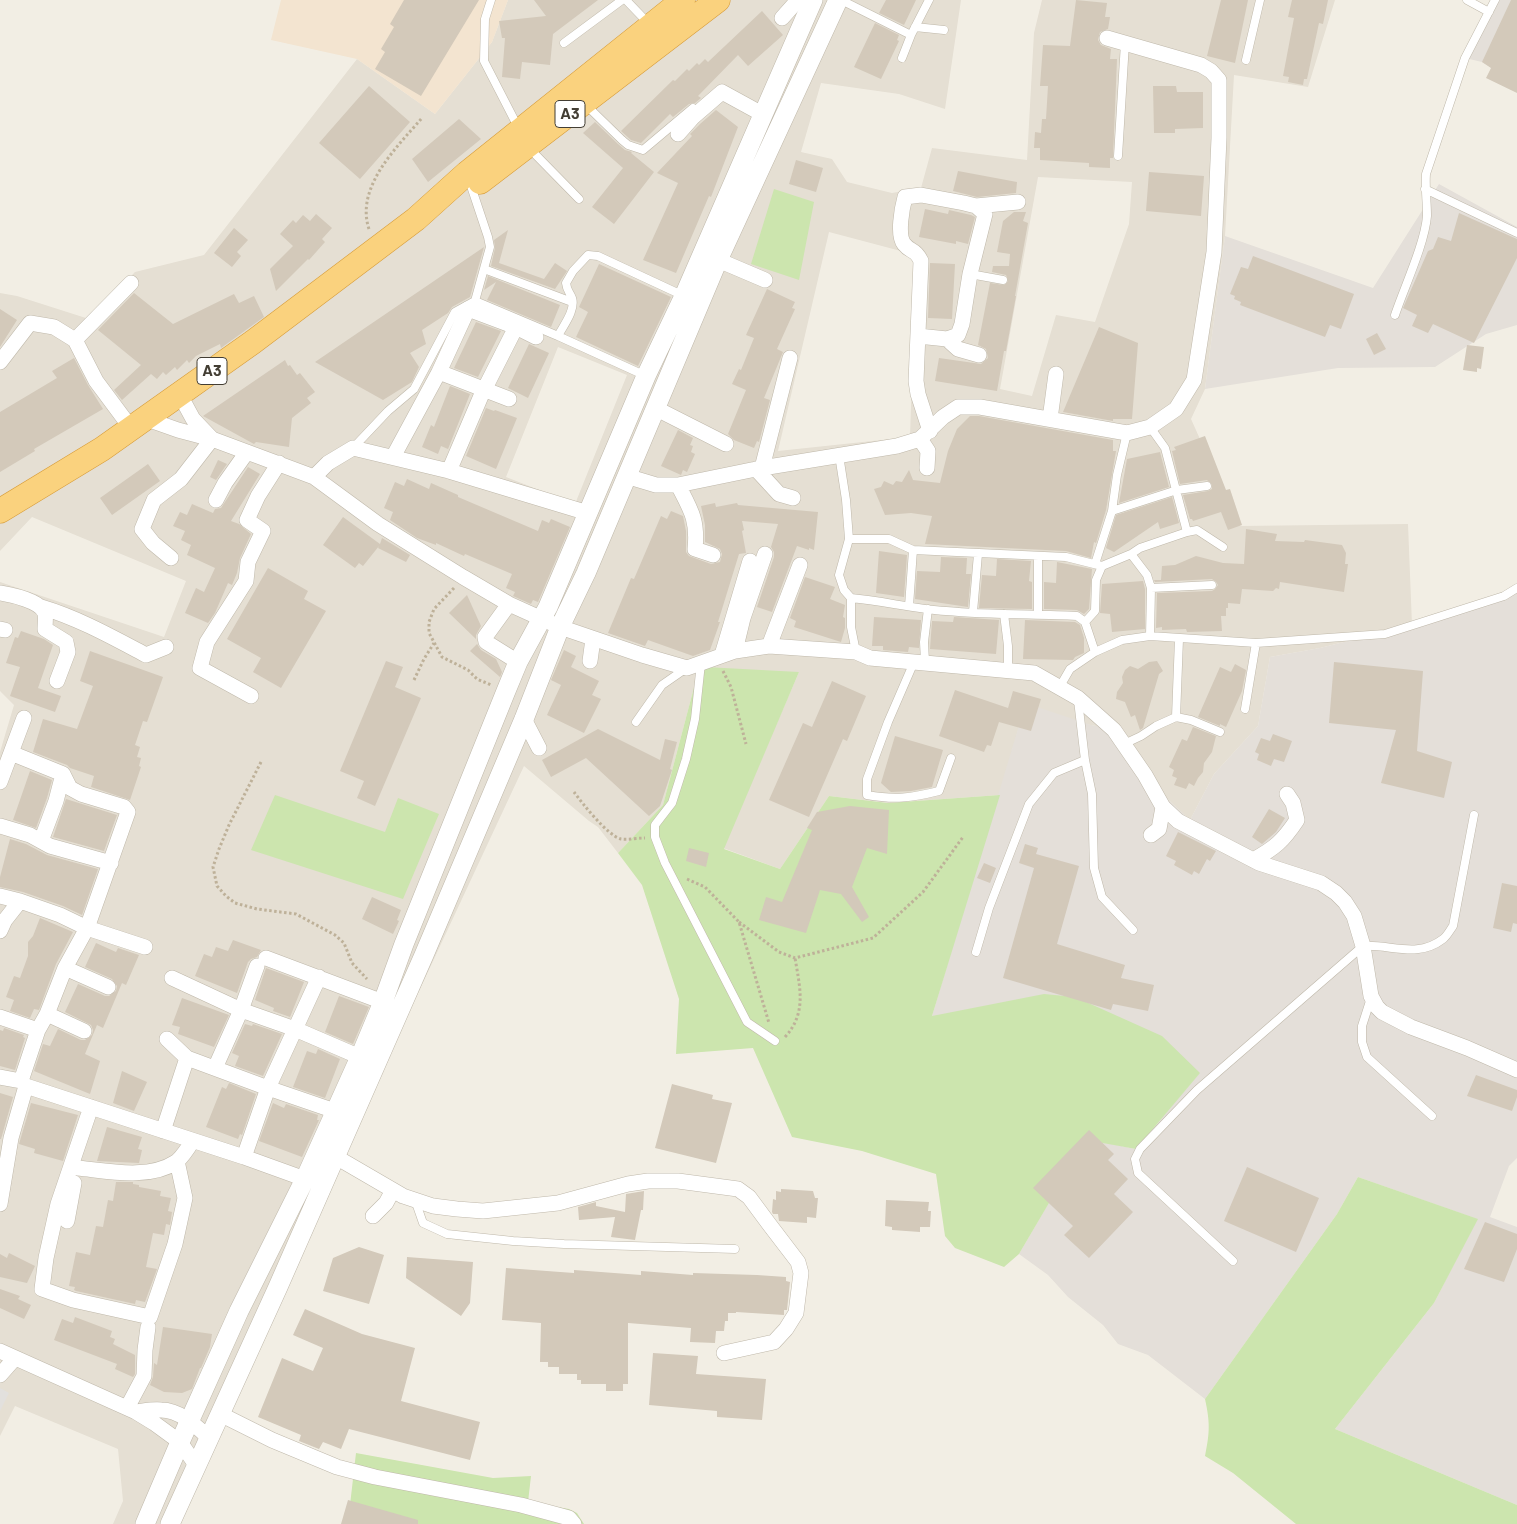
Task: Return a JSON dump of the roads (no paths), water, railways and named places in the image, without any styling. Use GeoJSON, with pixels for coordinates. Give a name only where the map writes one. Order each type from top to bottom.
{"type":"FeatureCollection","features":[{"type":"Feature","properties":{"kind":"highway","name":"A3"},"geometry":{"type":"LineString","coordinates":[[0,512],[102,449],[180,395],[469,181],[524,139],[650,26],[683,0]]}},
{"type":"Feature","properties":{"kind":"highway","name":"A3"},"geometry":{"type":"LineString","coordinates":[[524,139],[584,103],[718,0]]}},
{"type":"Feature","properties":{"kind":"street"},"geometry":{"type":"LineString","coordinates":[[782,18],[798,0]]}},
{"type":"Feature","properties":{"kind":"street"},"geometry":{"type":"LineString","coordinates":[[170,1524],[336,1157],[424,956],[524,719],[551,623],[588,513],[646,376],[684,296],[813,0]]}},
{"type":"Feature","properties":{"kind":"street"},"geometry":{"type":"LineString","coordinates":[[145,1524],[189,1420],[239,1311],[304,1179],[360,1056],[518,662],[551,623],[586,573],[718,260],[839,0]]}},
{"type":"Feature","properties":{"kind":"street"},"geometry":{"type":"LineString","coordinates":[[626,476],[656,485],[678,485],[759,468],[897,446],[925,435],[943,417],[958,407],[980,407],[1127,433],[1150,427],[1176,409],[1194,380],[1214,252],[1219,138],[1219,80],[1202,65],[1107,38]]}},
{"type":"Feature","properties":{"kind":"street"},"geometry":{"type":"LineString","coordinates":[[678,134],[693,117],[722,92],[764,115]]}},
{"type":"Feature","properties":{"kind":"street"},"geometry":{"type":"LineString","coordinates":[[927,468],[928,451],[916,380],[921,261],[917,253],[905,246],[901,238],[901,211],[905,197],[921,195],[976,206],[1018,202]]}},
{"type":"Feature","properties":{"kind":"street"},"geometry":{"type":"LineString","coordinates":[[918,336],[947,338],[958,335],[962,324],[970,274],[985,214],[976,206]]}},
{"type":"Feature","properties":{"kind":"street"},"geometry":{"type":"LineString","coordinates":[[718,260],[765,280]]}},
{"type":"Feature","properties":{"kind":"street"},"geometry":{"type":"LineString","coordinates":[[75,340],[130,283]]}},
{"type":"Feature","properties":{"kind":"street"},"geometry":{"type":"LineString","coordinates":[[393,456],[439,372],[468,309],[516,327],[536,337]]}},
{"type":"Feature","properties":{"kind":"street"},"geometry":{"type":"LineString","coordinates":[[0,362],[30,323],[54,328],[75,340],[96,381],[137,423],[178,430],[212,439],[314,477],[378,524],[508,604],[593,639],[642,655],[712,659],[770,646],[856,652],[870,658],[1034,673],[1078,698],[1114,730],[1145,775],[1163,807],[1178,821],[1252,860],[1321,882],[1336,893],[1345,902],[1354,916],[1363,946],[1371,996],[1382,1012],[1517,1070]]}},
{"type":"Feature","properties":{"kind":"street"},"geometry":{"type":"LineString","coordinates":[[449,471],[484,391],[516,327]]}},
{"type":"Feature","properties":{"kind":"street"},"geometry":{"type":"LineString","coordinates":[[947,338],[958,349],[979,355]]}},
{"type":"Feature","properties":{"kind":"street"},"geometry":{"type":"LineString","coordinates":[[759,468],[790,358]]}},
{"type":"Feature","properties":{"kind":"street"},"geometry":{"type":"LineString","coordinates":[[439,372],[484,391],[509,399]]}},
{"type":"Feature","properties":{"kind":"street"},"geometry":{"type":"LineString","coordinates":[[1050,419],[1056,374]]}},
{"type":"Feature","properties":{"kind":"street"},"geometry":{"type":"LineString","coordinates":[[180,395],[192,419],[212,439]]}},
{"type":"Feature","properties":{"kind":"street"},"geometry":{"type":"LineString","coordinates":[[655,408],[726,444]]}},
{"type":"Feature","properties":{"kind":"street"},"geometry":{"type":"LineString","coordinates":[[171,558],[153,543],[142,530],[154,500],[181,479],[212,439]]}},
{"type":"Feature","properties":{"kind":"street"},"geometry":{"type":"LineString","coordinates":[[314,477],[328,463],[353,448],[393,456],[449,471],[588,513]]}},
{"type":"Feature","properties":{"kind":"street"},"geometry":{"type":"LineString","coordinates":[[216,500],[225,482],[247,452]]}},
{"type":"Feature","properties":{"kind":"street"},"geometry":{"type":"LineString","coordinates":[[251,696],[200,668],[207,642],[246,581],[248,562],[263,531],[247,520],[258,496],[278,463]]}},
{"type":"Feature","properties":{"kind":"street"},"geometry":{"type":"LineString","coordinates":[[759,468],[779,494],[793,498]]}},
{"type":"Feature","properties":{"kind":"street"},"geometry":{"type":"LineString","coordinates":[[678,485],[694,515],[697,534],[696,549],[713,555]]}},
{"type":"Feature","properties":{"kind":"street"},"geometry":{"type":"LineString","coordinates":[[712,659],[743,618],[765,554]]}},
{"type":"Feature","properties":{"kind":"street"},"geometry":{"type":"LineString","coordinates":[[712,659],[730,626],[750,561]]}},
{"type":"Feature","properties":{"kind":"street"},"geometry":{"type":"LineString","coordinates":[[770,646],[800,565]]}},
{"type":"Feature","properties":{"kind":"street"},"geometry":{"type":"LineString","coordinates":[[0,593],[26,600],[60,613],[146,655],[166,647]]}},
{"type":"Feature","properties":{"kind":"street"},"geometry":{"type":"LineString","coordinates":[[508,604],[485,637],[486,642],[491,646],[518,662]]}},
{"type":"Feature","properties":{"kind":"street"},"geometry":{"type":"LineString","coordinates":[[42,607],[46,615],[45,629],[66,642],[68,652],[57,681]]}},
{"type":"Feature","properties":{"kind":"street"},"geometry":{"type":"LineString","coordinates":[[590,661],[593,639]]}},
{"type":"Feature","properties":{"kind":"street"},"geometry":{"type":"LineString","coordinates":[[0,782],[24,718]]}},
{"type":"Feature","properties":{"kind":"street"},"geometry":{"type":"LineString","coordinates":[[524,719],[539,748]]}},
{"type":"Feature","properties":{"kind":"street"},"geometry":{"type":"LineString","coordinates":[[0,1204],[11,1138],[23,1083],[38,1030],[47,1014],[65,968],[87,928],[128,812],[124,807],[70,788],[63,774],[11,753]]}},
{"type":"Feature","properties":{"kind":"street"},"geometry":{"type":"LineString","coordinates":[[41,841],[63,774]]}},
{"type":"Feature","properties":{"kind":"street"},"geometry":{"type":"LineString","coordinates":[[1252,860],[1270,851],[1285,838],[1297,820],[1293,803],[1287,794]]}},
{"type":"Feature","properties":{"kind":"street"},"geometry":{"type":"LineString","coordinates":[[1151,835],[1159,829],[1163,807]]}},
{"type":"Feature","properties":{"kind":"street"},"geometry":{"type":"LineString","coordinates":[[0,826],[30,835],[50,846],[111,863]]}},
{"type":"Feature","properties":{"kind":"street"},"geometry":{"type":"LineString","coordinates":[[0,896],[20,901],[87,928],[145,947]]}},
{"type":"Feature","properties":{"kind":"street"},"geometry":{"type":"LineString","coordinates":[[0,931],[5,920],[20,901]]}},
{"type":"Feature","properties":{"kind":"street"},"geometry":{"type":"LineString","coordinates":[[215,1068],[262,962],[384,997]]}},
{"type":"Feature","properties":{"kind":"street"},"geometry":{"type":"LineString","coordinates":[[65,968],[108,988]]}},
{"type":"Feature","properties":{"kind":"street"},"geometry":{"type":"LineString","coordinates":[[244,1157],[268,1088],[319,977]]}},
{"type":"Feature","properties":{"kind":"street"},"geometry":{"type":"LineString","coordinates":[[172,978],[241,1010],[295,1029],[360,1056]]}},
{"type":"Feature","properties":{"kind":"street"},"geometry":{"type":"LineString","coordinates":[[47,1014],[84,1031]]}},
{"type":"Feature","properties":{"kind":"street"},"geometry":{"type":"LineString","coordinates":[[0,1017],[38,1030]]}},
{"type":"Feature","properties":{"kind":"street"},"geometry":{"type":"LineString","coordinates":[[167,1039],[187,1058],[335,1111]]}},
{"type":"Feature","properties":{"kind":"street"},"geometry":{"type":"LineString","coordinates":[[163,1131],[187,1058]]}},
{"type":"Feature","properties":{"kind":"street"},"geometry":{"type":"LineString","coordinates":[[0,1077],[244,1157],[304,1179]]}},
{"type":"Feature","properties":{"kind":"street"},"geometry":{"type":"LineString","coordinates":[[94,1109],[58,1204],[46,1258],[42,1289],[73,1300],[150,1317],[175,1244],[185,1198],[177,1161]]}},
{"type":"Feature","properties":{"kind":"street"},"geometry":{"type":"LineString","coordinates":[[67,1222],[83,1145],[94,1109]]}},
{"type":"Feature","properties":{"kind":"street"},"geometry":{"type":"LineString","coordinates":[[78,1168],[133,1173],[158,1170],[177,1161],[193,1140]]}},
{"type":"Feature","properties":{"kind":"street"},"geometry":{"type":"LineString","coordinates":[[336,1157],[393,1190],[415,1200],[433,1206],[483,1211],[558,1203],[628,1184],[648,1181],[678,1182],[738,1189],[749,1197],[798,1262],[801,1273],[796,1313],[786,1329],[774,1342],[724,1353]]}},
{"type":"Feature","properties":{"kind":"street"},"geometry":{"type":"LineString","coordinates":[[373,1216],[386,1203],[393,1190]]}},
{"type":"Feature","properties":{"kind":"street"},"geometry":{"type":"LineString","coordinates":[[132,1410],[150,1380],[145,1350],[148,1327]]}},
{"type":"Feature","properties":{"kind":"street"},"geometry":{"type":"LineString","coordinates":[[0,1352],[132,1410],[180,1442],[196,1465]]}},
{"type":"Feature","properties":{"kind":"street"},"geometry":{"type":"LineString","coordinates":[[0,1375],[15,1358]]}},
{"type":"Feature","properties":{"kind":"street"},"geometry":{"type":"LineString","coordinates":[[132,1410],[162,1410],[189,1420],[209,1438]]}},
{"type":"Feature","properties":{"kind":"street"},"geometry":{"type":"LineString","coordinates":[[220,1414],[272,1440],[336,1468],[521,1506],[569,1518],[574,1524]]}},
{"type":"Feature","properties":{"kind":"lane"},"geometry":{"type":"LineString","coordinates":[[491,0],[485,19],[484,61],[524,139],[580,199]]}},
{"type":"Feature","properties":{"kind":"lane"},"geometry":{"type":"LineString","coordinates":[[564,43],[622,0]]}},
{"type":"Feature","properties":{"kind":"lane"},"geometry":{"type":"LineString","coordinates":[[626,0],[650,26]]}},
{"type":"Feature","properties":{"kind":"lane"},"geometry":{"type":"LineString","coordinates":[[839,0],[913,31],[944,30]]}},
{"type":"Feature","properties":{"kind":"lane"},"geometry":{"type":"LineString","coordinates":[[902,58],[928,0]]}},
{"type":"Feature","properties":{"kind":"lane"},"geometry":{"type":"LineString","coordinates":[[1246,60],[1260,0]]}},
{"type":"Feature","properties":{"kind":"lane"},"geometry":{"type":"LineString","coordinates":[[1467,0],[1489,12]]}},
{"type":"Feature","properties":{"kind":"lane"},"geometry":{"type":"LineString","coordinates":[[1395,315],[1422,238],[1427,217],[1426,174],[1465,58],[1495,0]]}},
{"type":"Feature","properties":{"kind":"lane"},"geometry":{"type":"LineString","coordinates":[[1118,156],[1125,43]]}},
{"type":"Feature","properties":{"kind":"lane"},"geometry":{"type":"LineString","coordinates":[[584,103],[628,145],[643,150],[725,82]]}},
{"type":"Feature","properties":{"kind":"lane"},"geometry":{"type":"LineString","coordinates":[[353,448],[388,411],[414,389],[455,312],[475,302],[490,247],[469,181]]}},
{"type":"Feature","properties":{"kind":"lane"},"geometry":{"type":"LineString","coordinates":[[1425,189],[1517,233]]}},
{"type":"Feature","properties":{"kind":"lane"},"geometry":{"type":"LineString","coordinates":[[558,336],[572,308],[572,298],[567,291],[566,283],[574,270],[588,255],[598,256],[684,296]]}},
{"type":"Feature","properties":{"kind":"lane"},"geometry":{"type":"LineString","coordinates":[[484,268],[572,302]]}},
{"type":"Feature","properties":{"kind":"lane"},"geometry":{"type":"LineString","coordinates":[[970,274],[1003,280]]}},
{"type":"Feature","properties":{"kind":"lane"},"geometry":{"type":"LineString","coordinates":[[475,302],[558,336],[646,376]]}},
{"type":"Feature","properties":{"kind":"lane"},"geometry":{"type":"LineString","coordinates":[[1150,427],[1165,448],[1187,532]]}},
{"type":"Feature","properties":{"kind":"lane"},"geometry":{"type":"LineString","coordinates":[[1085,622],[1095,611],[1096,580],[1127,433]]}},
{"type":"Feature","properties":{"kind":"lane"},"geometry":{"type":"LineString","coordinates":[[839,455],[846,500],[849,539],[839,575],[844,590],[852,598],[895,603],[928,610],[1077,616],[1085,622],[1096,652]]}},
{"type":"Feature","properties":{"kind":"lane"},"geometry":{"type":"LineString","coordinates":[[1112,511],[1177,490],[1207,486]]}},
{"type":"Feature","properties":{"kind":"lane"},"geometry":{"type":"LineString","coordinates":[[849,539],[889,538],[913,550],[1066,557],[1099,565],[1131,554],[1140,548],[1197,530],[1222,547]]}},
{"type":"Feature","properties":{"kind":"lane"},"geometry":{"type":"LineString","coordinates":[[909,606],[913,550]]}},
{"type":"Feature","properties":{"kind":"lane"},"geometry":{"type":"LineString","coordinates":[[972,612],[978,554]]}},
{"type":"Feature","properties":{"kind":"lane"},"geometry":{"type":"LineString","coordinates":[[1131,554],[1147,575],[1151,588],[1150,636]]}},
{"type":"Feature","properties":{"kind":"lane"},"geometry":{"type":"LineString","coordinates":[[1038,556],[1038,615]]}},
{"type":"Feature","properties":{"kind":"lane"},"geometry":{"type":"LineString","coordinates":[[1151,588],[1212,586]]}},
{"type":"Feature","properties":{"kind":"lane"},"geometry":{"type":"LineString","coordinates":[[1059,688],[1070,669],[1096,652],[1122,640],[1150,636],[1256,642],[1386,634],[1504,596],[1517,588]]}},
{"type":"Feature","properties":{"kind":"lane"},"geometry":{"type":"LineString","coordinates":[[852,598],[851,627],[856,652]]}},
{"type":"Feature","properties":{"kind":"lane"},"geometry":{"type":"LineString","coordinates":[[928,610],[920,662],[888,722],[867,779],[866,795],[887,799],[916,797],[939,791],[951,758]]}},
{"type":"Feature","properties":{"kind":"lane"},"geometry":{"type":"LineString","coordinates":[[1004,614],[1008,646],[1008,670]]}},
{"type":"Feature","properties":{"kind":"lane"},"geometry":{"type":"LineString","coordinates":[[1176,717],[1179,639]]}},
{"type":"Feature","properties":{"kind":"lane"},"geometry":{"type":"LineString","coordinates":[[1245,709],[1256,642]]}},
{"type":"Feature","properties":{"kind":"lane"},"geometry":{"type":"LineString","coordinates":[[636,722],[662,684],[712,659]]}},
{"type":"Feature","properties":{"kind":"lane"},"geometry":{"type":"LineString","coordinates":[[712,659],[686,759],[672,802],[655,825],[655,838],[669,870],[747,1022],[775,1041]]}},
{"type":"Feature","properties":{"kind":"lane"},"geometry":{"type":"LineString","coordinates":[[1078,698],[1085,760],[1092,794],[1094,868],[1102,897],[1133,930]]}},
{"type":"Feature","properties":{"kind":"lane"},"geometry":{"type":"LineString","coordinates":[[1124,744],[1176,717],[1191,720],[1220,732]]}},
{"type":"Feature","properties":{"kind":"lane"},"geometry":{"type":"LineString","coordinates":[[976,952],[989,908],[1029,804],[1054,773],[1085,760]]}},
{"type":"Feature","properties":{"kind":"lane"},"geometry":{"type":"LineString","coordinates":[[1233,1261],[1138,1172],[1135,1159],[1140,1149],[1197,1090],[1363,946],[1375,945],[1413,951],[1425,948],[1444,939],[1453,926],[1474,815]]}},
{"type":"Feature","properties":{"kind":"lane"},"geometry":{"type":"LineString","coordinates":[[1371,996],[1362,1026],[1362,1042],[1368,1057],[1432,1116]]}},
{"type":"Feature","properties":{"kind":"lane"},"geometry":{"type":"LineString","coordinates":[[415,1200],[422,1223],[447,1234],[564,1244],[735,1249]]}}]}
